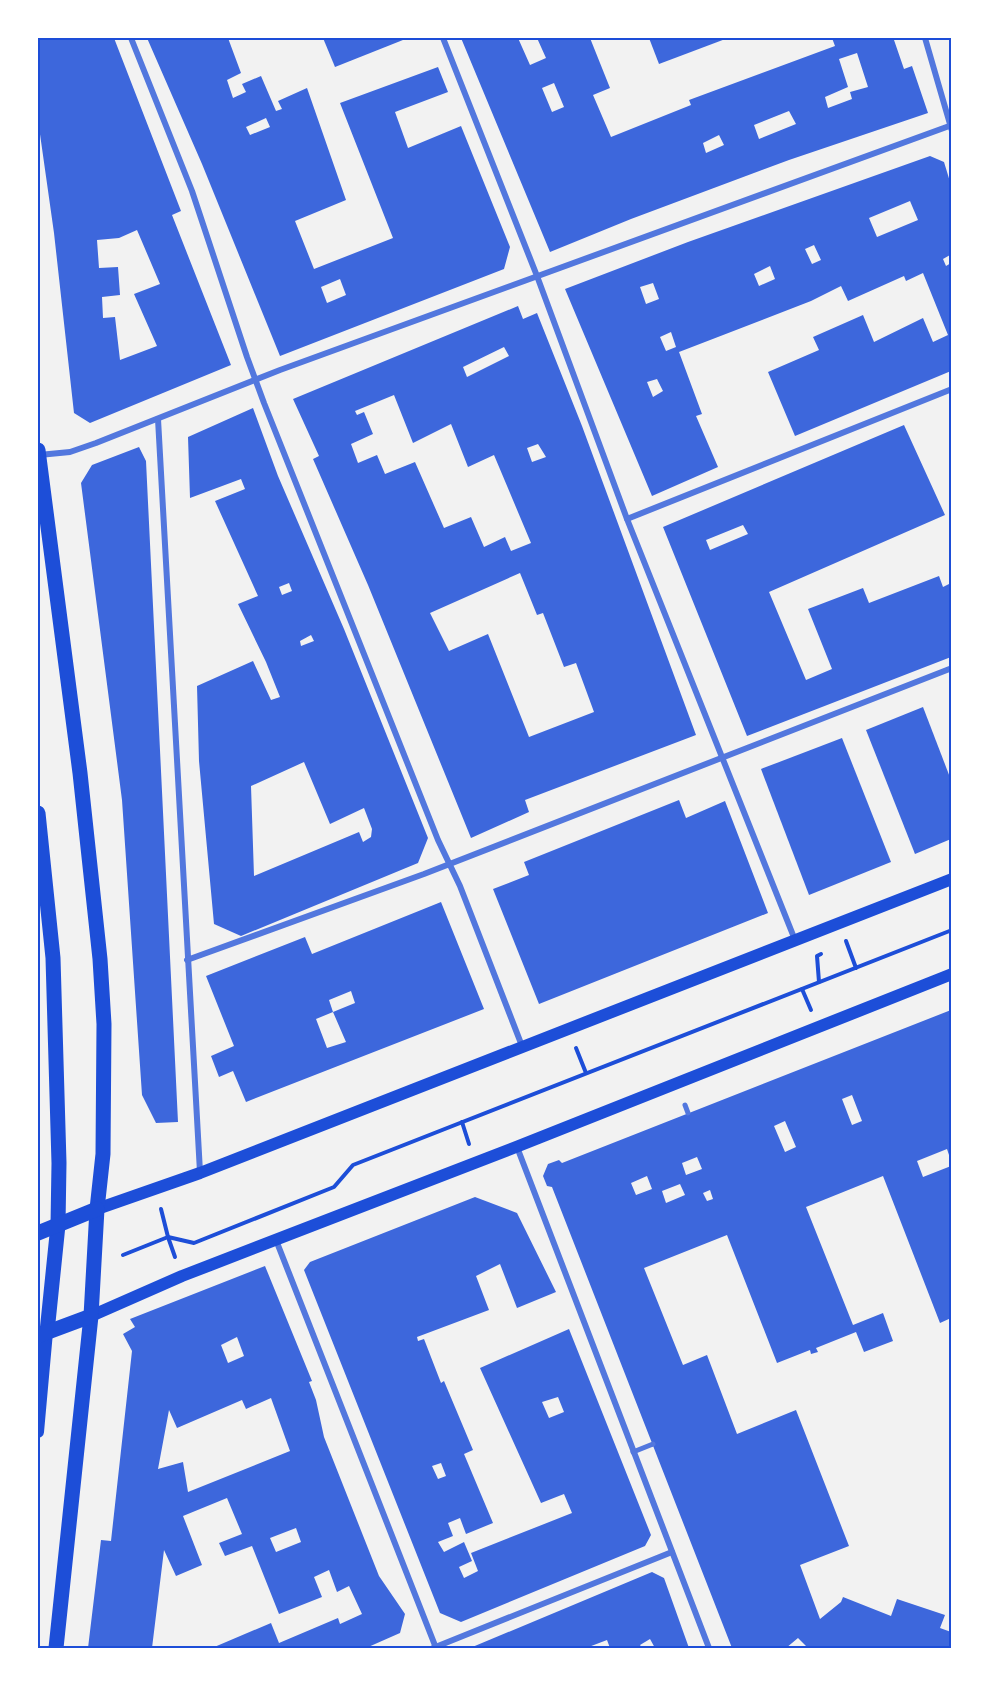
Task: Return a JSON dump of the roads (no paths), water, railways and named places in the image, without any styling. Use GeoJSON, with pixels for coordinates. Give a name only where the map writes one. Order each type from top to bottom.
{"type":"FeatureCollection","features":[{"type":"Feature","properties":{"kind":"main road"},"geometry":{"type":"LineString","coordinates":[[38,450],[80,773],[100,959],[104,1024],[104,1141],[97,1209],[91,1316],[56,1648]]}},
{"type":"Feature","properties":{"kind":"main road"},"geometry":{"type":"LineString","coordinates":[[38,813],[49,904],[55,1005],[59,1163],[58,1225],[42,1334],[38,1432]]}},
{"type":"Feature","properties":{"kind":"main road"},"geometry":{"type":"LineString","coordinates":[[38,1233],[97,1209],[200,1173],[951,879]]}},
{"type":"Feature","properties":{"kind":"main road"},"geometry":{"type":"LineString","coordinates":[[42,1334],[91,1316],[275,1239],[516,1147],[951,974]]}},
{"type":"Feature","properties":{"kind":"street"},"geometry":{"type":"LineString","coordinates":[[131,38],[192,191],[256,380],[523,1047]]}},
{"type":"Feature","properties":{"kind":"street"},"geometry":{"type":"LineString","coordinates":[[443,38],[537,276],[627,519],[795,940]]}},
{"type":"Feature","properties":{"kind":"street"},"geometry":{"type":"LineString","coordinates":[[38,455],[70,452],[537,276],[951,127],[925,38]]}},
{"type":"Feature","properties":{"kind":"street"},"geometry":{"type":"LineString","coordinates":[[627,519],[951,389]]}},
{"type":"Feature","properties":{"kind":"street"},"geometry":{"type":"LineString","coordinates":[[158,419],[200,1173]]}},
{"type":"Feature","properties":{"kind":"street"},"geometry":{"type":"LineString","coordinates":[[187,960],[449,863],[951,668]]}},
{"type":"Feature","properties":{"kind":"street"},"geometry":{"type":"LineString","coordinates":[[685,1105],[688,1113]]}},
{"type":"Feature","properties":{"kind":"street"},"geometry":{"type":"LineString","coordinates":[[516,1147],[709,1648]]}},
{"type":"Feature","properties":{"kind":"street"},"geometry":{"type":"LineString","coordinates":[[275,1239],[435,1648],[672,1552]]}},
{"type":"Feature","properties":{"kind":"street"},"geometry":{"type":"LineString","coordinates":[[633,1452],[653,1444]]}}]}
